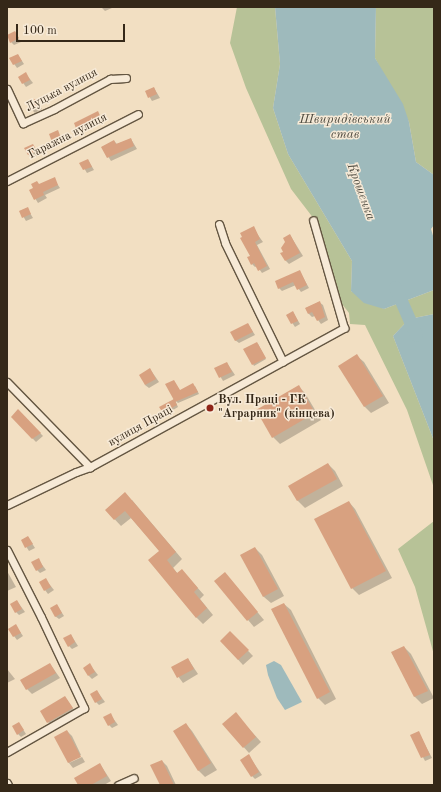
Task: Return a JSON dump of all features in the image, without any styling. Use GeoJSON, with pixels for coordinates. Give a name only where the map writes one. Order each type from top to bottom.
{"type":"FeatureCollection","features":[{"type":"Feature","properties":{"kind":"street","name":"Луцька вулиця"},"geometry":{"type":"LineString","coordinates":[[7,89],[23,123],[54,109],[110,79],[126,78]]}},
{"type":"Feature","properties":{"kind":"street","name":"Гаражна вулиця"},"geometry":{"type":"LineString","coordinates":[[7,181],[138,114]]}},
{"type":"Feature","properties":{"kind":"street","name":"вулиця Праці"},"geometry":{"type":"LineString","coordinates":[[7,505],[76,472],[90,468],[344,328],[313,220]]}},
{"type":"Feature","properties":{"kind":"street"},"geometry":{"type":"LineString","coordinates":[[219,224],[224,243],[283,362]]}},
{"type":"Feature","properties":{"kind":"street"},"geometry":{"type":"LineString","coordinates":[[7,382],[90,468]]}},
{"type":"Feature","properties":{"kind":"street"},"geometry":{"type":"LineString","coordinates":[[7,550],[41,617],[84,708],[7,752]]}},
{"type":"Feature","properties":{"kind":"street"},"geometry":{"type":"LineString","coordinates":[[118,785],[134,778]]}},
{"type":"Feature","properties":{"kind":"green space"},"geometry":{"type":"Polygon","coordinates":[[[237,7],[275,7],[280,64],[273,108],[288,154],[352,261],[351,291],[384,309],[434,290],[434,314],[409,319],[393,336],[434,441],[434,488],[407,410],[365,325],[350,324],[349,313],[342,304],[314,219],[291,189],[246,88],[230,43],[237,7]]]}},
{"type":"Feature","properties":{"kind":"green space"},"geometry":{"type":"Polygon","coordinates":[[[376,7],[434,7],[434,175],[416,162],[409,122],[375,58],[376,7]]]}},
{"type":"Feature","properties":{"kind":"green space"},"geometry":{"type":"Polygon","coordinates":[[[434,521],[434,655],[415,587],[398,549],[434,521]]]}},
{"type":"Feature","properties":{"kind":"water","name":"Швиридівський став"},"geometry":{"type":"Polygon","coordinates":[[[275,7],[376,7],[375,58],[403,104],[409,122],[416,162],[434,175],[434,225],[431,229],[434,239],[434,290],[384,309],[364,303],[351,291],[352,261],[288,154],[273,108],[280,64],[275,7]]]}},
{"type":"Feature","properties":{"kind":"water"},"geometry":{"type":"Polygon","coordinates":[[[434,314],[434,441],[393,336],[409,319],[434,314]]]}},
{"type":"Feature","properties":{"kind":"water"},"geometry":{"type":"Polygon","coordinates":[[[274,661],[281,665],[302,702],[285,710],[277,698],[268,675],[266,665],[274,661]]]}},
{"type":"Feature","properties":{"kind":"building"},"geometry":{"type":"Polygon","coordinates":[[[15,31],[19,38],[10,43],[7,35],[15,31]]]}},
{"type":"Feature","properties":{"kind":"building"},"geometry":{"type":"Polygon","coordinates":[[[18,54],[22,61],[13,65],[9,58],[18,54]]]}},
{"type":"Feature","properties":{"kind":"building"},"geometry":{"type":"Polygon","coordinates":[[[26,72],[30,80],[22,84],[18,77],[26,72]]]}},
{"type":"Feature","properties":{"kind":"building"},"geometry":{"type":"Polygon","coordinates":[[[154,87],[157,94],[148,98],[145,91],[154,87]]]}},
{"type":"Feature","properties":{"kind":"building"},"geometry":{"type":"Polygon","coordinates":[[[35,99],[39,106],[31,111],[27,103],[35,99]]]}},
{"type":"Feature","properties":{"kind":"building"},"geometry":{"type":"Polygon","coordinates":[[[98,111],[101,118],[77,131],[74,123],[98,111]]]}},
{"type":"Feature","properties":{"kind":"building"},"geometry":{"type":"Polygon","coordinates":[[[58,130],[61,138],[52,142],[49,134],[58,130]]]}},
{"type":"Feature","properties":{"kind":"building"},"geometry":{"type":"Polygon","coordinates":[[[131,138],[134,146],[107,158],[101,147],[114,140],[116,144],[131,138]]]}},
{"type":"Feature","properties":{"kind":"building"},"geometry":{"type":"Polygon","coordinates":[[[33,144],[37,151],[28,155],[24,148],[33,144]]]}},
{"type":"Feature","properties":{"kind":"building"},"geometry":{"type":"Polygon","coordinates":[[[88,159],[92,167],[83,170],[79,163],[88,159]]]}},
{"type":"Feature","properties":{"kind":"building"},"geometry":{"type":"Polygon","coordinates":[[[55,177],[58,185],[43,192],[44,195],[34,200],[29,190],[33,188],[31,184],[37,181],[39,184],[55,177]]]}},
{"type":"Feature","properties":{"kind":"building"},"geometry":{"type":"Polygon","coordinates":[[[28,207],[31,214],[22,218],[19,211],[28,207]]]}},
{"type":"Feature","properties":{"kind":"building"},"geometry":{"type":"Polygon","coordinates":[[[254,226],[260,239],[255,242],[267,266],[258,271],[254,263],[251,265],[247,257],[250,256],[240,238],[242,237],[240,233],[254,226]]]}},
{"type":"Feature","properties":{"kind":"building"},"geometry":{"type":"Polygon","coordinates":[[[290,234],[300,253],[285,261],[280,253],[283,252],[281,248],[285,242],[283,238],[290,234]]]}},
{"type":"Feature","properties":{"kind":"building"},"geometry":{"type":"Polygon","coordinates":[[[300,270],[307,285],[297,290],[293,282],[278,289],[275,281],[300,270]]]}},
{"type":"Feature","properties":{"kind":"building"},"geometry":{"type":"Polygon","coordinates":[[[320,301],[325,317],[317,321],[312,312],[308,314],[305,308],[320,301]]]}},
{"type":"Feature","properties":{"kind":"building"},"geometry":{"type":"Polygon","coordinates":[[[293,311],[298,321],[291,324],[286,315],[293,311]]]}},
{"type":"Feature","properties":{"kind":"building"},"geometry":{"type":"Polygon","coordinates":[[[248,323],[253,332],[235,341],[230,332],[248,323]]]}},
{"type":"Feature","properties":{"kind":"building"},"geometry":{"type":"Polygon","coordinates":[[[257,342],[266,358],[252,365],[243,349],[257,342]]]}},
{"type":"Feature","properties":{"kind":"building"},"geometry":{"type":"Polygon","coordinates":[[[357,354],[383,396],[364,407],[338,366],[357,354]]]}},
{"type":"Feature","properties":{"kind":"building"},"geometry":{"type":"Polygon","coordinates":[[[227,362],[232,372],[219,378],[214,368],[227,362]]]}},
{"type":"Feature","properties":{"kind":"building"},"geometry":{"type":"Polygon","coordinates":[[[150,368],[156,379],[145,385],[139,375],[150,368]]]}},
{"type":"Feature","properties":{"kind":"building"},"geometry":{"type":"Polygon","coordinates":[[[174,380],[180,390],[193,383],[198,392],[175,402],[165,384],[174,380]]]}},
{"type":"Feature","properties":{"kind":"building"},"geometry":{"type":"Polygon","coordinates":[[[299,385],[315,413],[272,438],[256,410],[299,385]]]}},
{"type":"Feature","properties":{"kind":"building"},"geometry":{"type":"Polygon","coordinates":[[[174,399],[177,405],[163,413],[159,407],[174,399]]]}},
{"type":"Feature","properties":{"kind":"building"},"geometry":{"type":"Polygon","coordinates":[[[18,409],[41,433],[32,439],[11,417],[18,409]]]}},
{"type":"Feature","properties":{"kind":"building"},"geometry":{"type":"Polygon","coordinates":[[[328,463],[337,479],[297,501],[288,486],[328,463]]]}},
{"type":"Feature","properties":{"kind":"building"},"geometry":{"type":"Polygon","coordinates":[[[125,492],[176,552],[167,560],[177,573],[182,569],[198,588],[194,592],[207,608],[196,618],[148,560],[159,551],[125,511],[114,520],[105,510],[125,492]]]}},
{"type":"Feature","properties":{"kind":"building"},"geometry":{"type":"Polygon","coordinates":[[[349,501],[386,571],[351,589],[314,519],[349,501]]]}},
{"type":"Feature","properties":{"kind":"building"},"geometry":{"type":"Polygon","coordinates":[[[28,536],[33,544],[25,548],[21,540],[28,536]]]}},
{"type":"Feature","properties":{"kind":"building"},"geometry":{"type":"Polygon","coordinates":[[[255,547],[278,589],[263,597],[240,555],[255,547]]]}},
{"type":"Feature","properties":{"kind":"building"},"geometry":{"type":"Polygon","coordinates":[[[39,558],[43,567],[36,571],[31,562],[39,558]]]}},
{"type":"Feature","properties":{"kind":"building"},"geometry":{"type":"Polygon","coordinates":[[[225,572],[258,612],[247,621],[214,581],[225,572]]]}},
{"type":"Feature","properties":{"kind":"building"},"geometry":{"type":"Polygon","coordinates":[[[46,578],[51,587],[44,591],[39,582],[46,578]]]}},
{"type":"Feature","properties":{"kind":"building"},"geometry":{"type":"Polygon","coordinates":[[[17,600],[22,609],[15,613],[10,604],[17,600]]]}},
{"type":"Feature","properties":{"kind":"building"},"geometry":{"type":"Polygon","coordinates":[[[284,603],[330,692],[317,699],[271,609],[284,603]]]}},
{"type":"Feature","properties":{"kind":"building"},"geometry":{"type":"Polygon","coordinates":[[[57,604],[62,613],[55,617],[50,608],[57,604]]]}},
{"type":"Feature","properties":{"kind":"building"},"geometry":{"type":"Polygon","coordinates":[[[16,624],[21,633],[13,637],[8,629],[16,624]]]}},
{"type":"Feature","properties":{"kind":"building"},"geometry":{"type":"Polygon","coordinates":[[[230,631],[249,650],[238,660],[220,641],[230,631]]]}},
{"type":"Feature","properties":{"kind":"building"},"geometry":{"type":"Polygon","coordinates":[[[71,634],[75,642],[68,647],[63,638],[71,634]]]}},
{"type":"Feature","properties":{"kind":"building"},"geometry":{"type":"Polygon","coordinates":[[[404,646],[428,691],[414,697],[391,652],[404,646]]]}},
{"type":"Feature","properties":{"kind":"building"},"geometry":{"type":"Polygon","coordinates":[[[188,658],[194,669],[177,678],[171,667],[188,658]]]}},
{"type":"Feature","properties":{"kind":"building"},"geometry":{"type":"Polygon","coordinates":[[[50,663],[56,673],[26,690],[20,680],[50,663]]]}},
{"type":"Feature","properties":{"kind":"building"},"geometry":{"type":"Polygon","coordinates":[[[90,663],[95,672],[88,676],[83,668],[90,663]]]}},
{"type":"Feature","properties":{"kind":"building"},"geometry":{"type":"Polygon","coordinates":[[[97,690],[102,699],[95,703],[90,694],[97,690]]]}},
{"type":"Feature","properties":{"kind":"building"},"geometry":{"type":"Polygon","coordinates":[[[65,696],[73,708],[47,723],[40,711],[65,696]]]}},
{"type":"Feature","properties":{"kind":"building"},"geometry":{"type":"Polygon","coordinates":[[[236,712],[256,737],[243,748],[222,724],[236,712]]]}},
{"type":"Feature","properties":{"kind":"building"},"geometry":{"type":"Polygon","coordinates":[[[111,713],[115,722],[108,726],[103,717],[111,713]]]}},
{"type":"Feature","properties":{"kind":"building"},"geometry":{"type":"Polygon","coordinates":[[[19,722],[24,730],[17,735],[12,726],[19,722]]]}},
{"type":"Feature","properties":{"kind":"building"},"geometry":{"type":"Polygon","coordinates":[[[186,723],[211,763],[198,771],[173,731],[186,723]]]}},
{"type":"Feature","properties":{"kind":"building"},"geometry":{"type":"Polygon","coordinates":[[[67,730],[81,757],[68,763],[54,737],[67,730]]]}},
{"type":"Feature","properties":{"kind":"building"},"geometry":{"type":"Polygon","coordinates":[[[419,731],[430,755],[421,758],[410,735],[419,731]]]}},
{"type":"Feature","properties":{"kind":"building"},"geometry":{"type":"Polygon","coordinates":[[[249,754],[259,772],[251,777],[240,760],[249,754]]]}},
{"type":"Feature","properties":{"kind":"building"},"geometry":{"type":"Polygon","coordinates":[[[162,760],[174,785],[160,785],[150,765],[162,760]]]}},
{"type":"Feature","properties":{"kind":"building"},"geometry":{"type":"Polygon","coordinates":[[[100,763],[107,776],[91,785],[78,785],[74,778],[100,763]]]}},
{"type":"Feature","properties":{"kind":"waterway","name":"Крошенка"},"geometry":{"type":"LineString","coordinates":[[395,287],[416,335]]}},
{"type":"Feature","properties":{"kind":"place","name":"Вул. Праці - ГК \"Аграрник\" (кінцева)"},"geometry":{"type":"Point","coordinates":[210,408]}}]}
